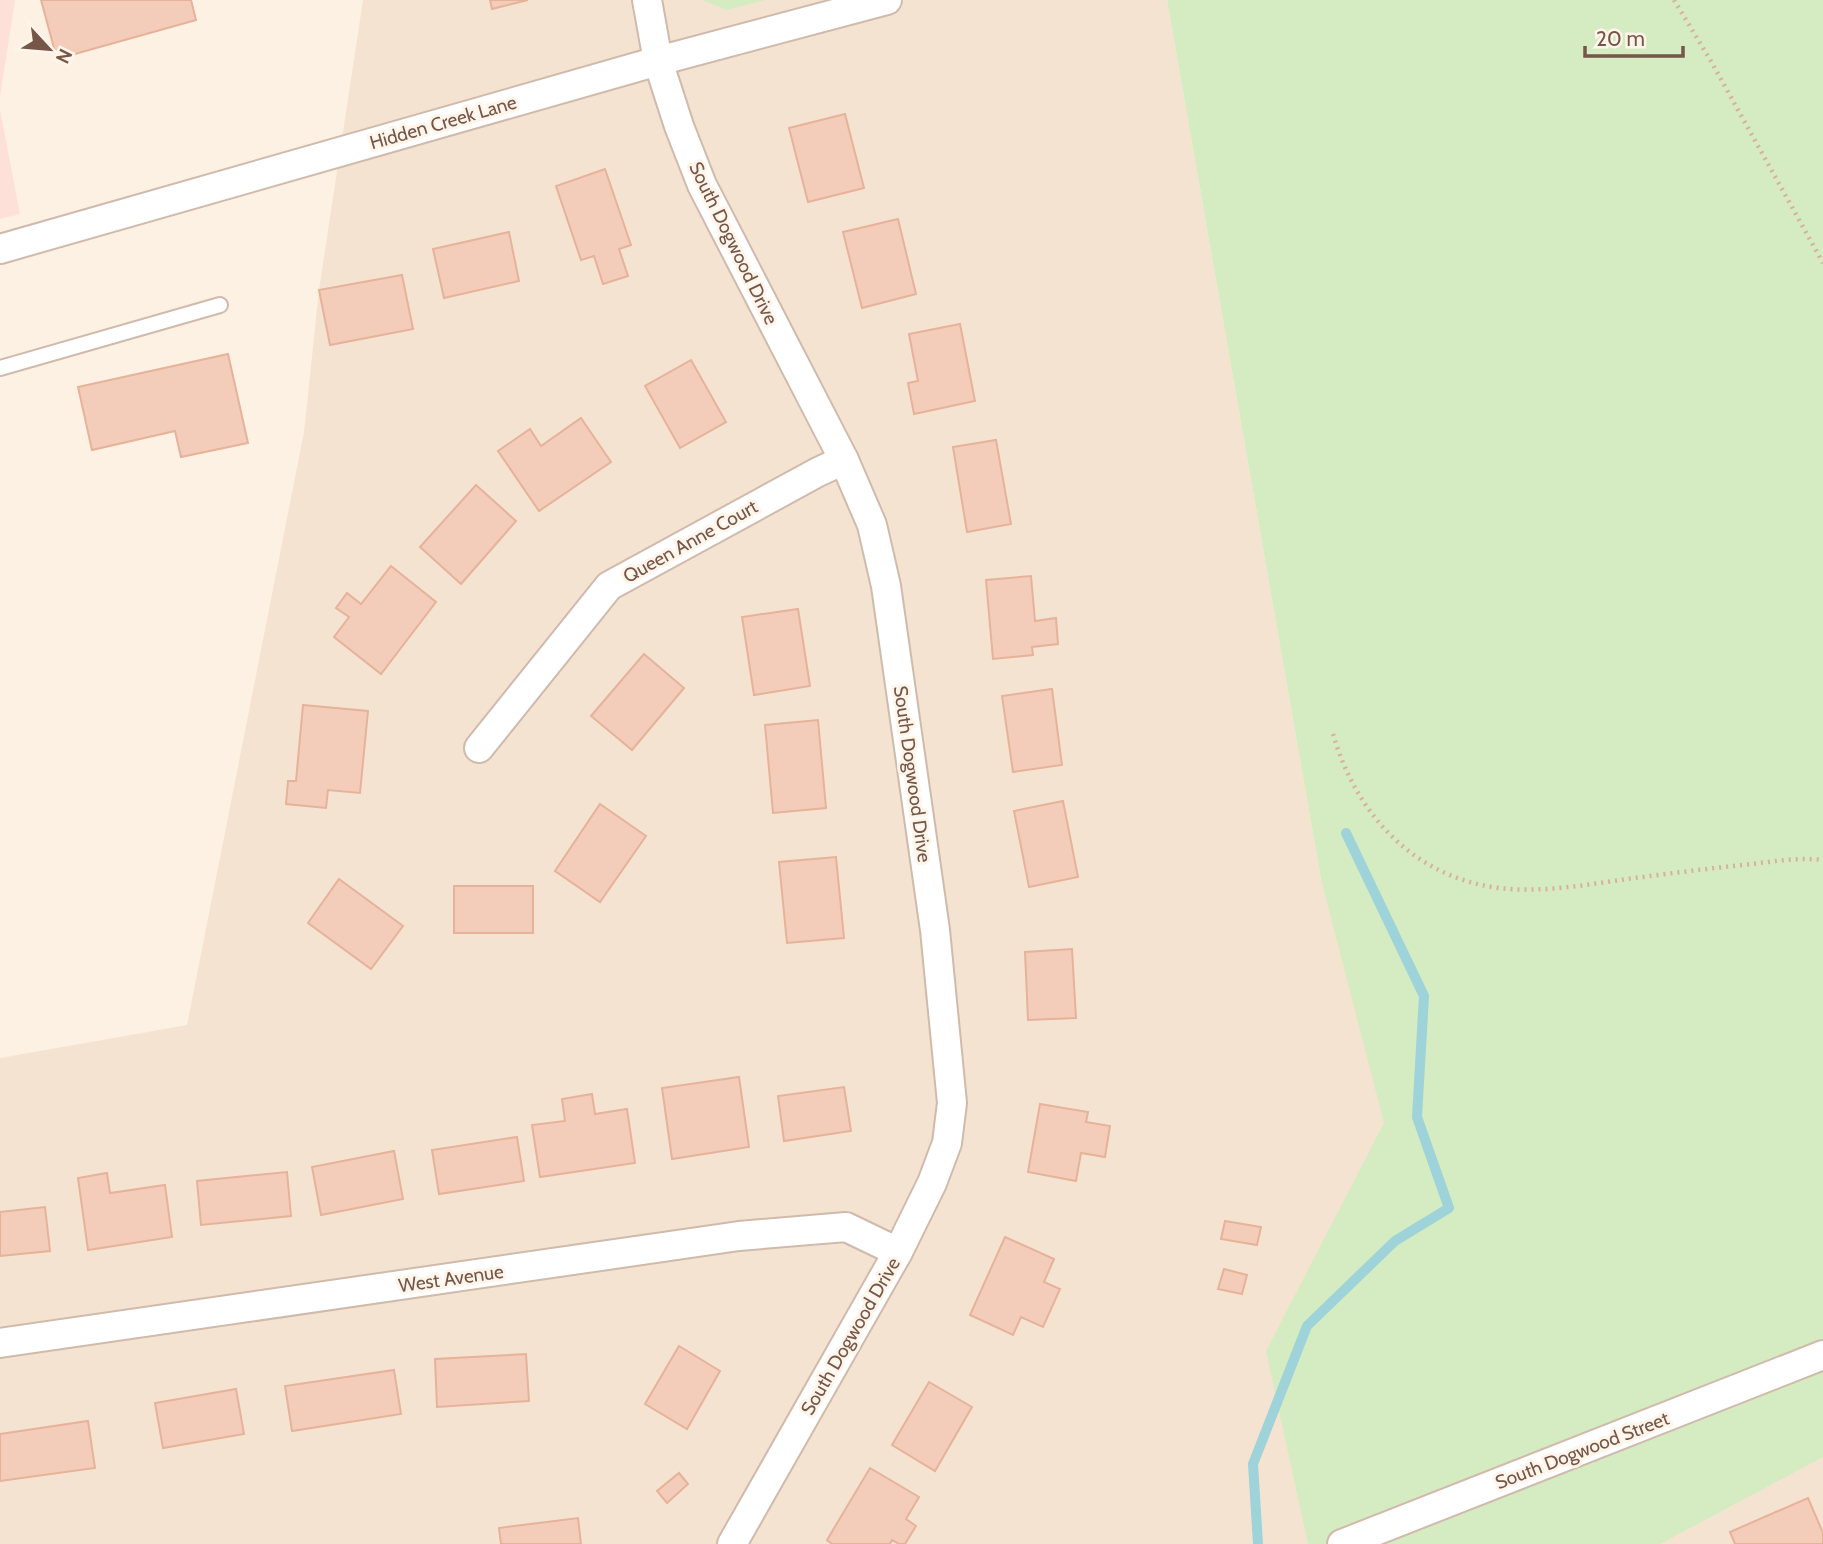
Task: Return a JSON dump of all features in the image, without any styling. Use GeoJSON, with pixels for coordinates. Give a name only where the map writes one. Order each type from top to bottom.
{"type":"FeatureCollection","features":[{"type":"Feature","properties":{"kind":"street","name":"South Dogwood Drive"},"geometry":{"type":"LineString","coordinates":[[647,0],[658,61],[702,186],[844,460],[872,525],[886,586],[935,930],[952,1103],[947,1143],[932,1183],[898,1252],[732,1544]]}},
{"type":"Feature","properties":{"kind":"street","name":"Hidden Creek Lane"},"geometry":{"type":"LineString","coordinates":[[0,249],[658,61],[887,0]]}},
{"type":"Feature","properties":{"kind":"street","name":"Queen Anne Court"},"geometry":{"type":"LineString","coordinates":[[479,748],[609,586],[844,460]]}},
{"type":"Feature","properties":{"kind":"street","name":"West Avenue"},"geometry":{"type":"LineString","coordinates":[[0,1343],[738,1236],[846,1227],[898,1252]]}},
{"type":"Feature","properties":{"kind":"street","name":"South Dogwood Street"},"geometry":{"type":"LineString","coordinates":[[1342,1544],[1823,1355]]}},
{"type":"Feature","properties":{"kind":"lane"},"geometry":{"type":"LineString","coordinates":[[0,369],[220,305]]}},
{"type":"Feature","properties":{"kind":"path"},"geometry":{"type":"LineString","coordinates":[[1674,0],[1823,263]]}},
{"type":"Feature","properties":{"kind":"path"},"geometry":{"type":"LineString","coordinates":[[1333,734],[1359,797],[1377,822],[1400,845],[1426,863],[1471,882],[1526,889],[1586,885],[1780,861],[1823,860]]}},
{"type":"Feature","properties":{"kind":"shaded area"},"geometry":{"type":"Polygon","coordinates":[[[0,0],[15,0],[0,96],[0,0]]]}},
{"type":"Feature","properties":{"kind":"shaded area"},"geometry":{"type":"Polygon","coordinates":[[[363,0],[1167,0],[1321,879],[1823,819],[1823,1544],[0,1544],[0,1058],[187,1025],[304,432],[319,290],[363,0]]]}},
{"type":"Feature","properties":{"kind":"shaded area"},"geometry":{"type":"Polygon","coordinates":[[[0,110],[20,214],[0,219],[0,110]]]}},
{"type":"Feature","properties":{"kind":"green space"},"geometry":{"type":"Polygon","coordinates":[[[702,0],[765,0],[727,10],[702,0]]]}},
{"type":"Feature","properties":{"kind":"green space"},"geometry":{"type":"Polygon","coordinates":[[[1167,0],[1823,0],[1823,1457],[1660,1544],[1308,1544],[1266,1351],[1384,1123],[1321,879],[1167,0]]]}},
{"type":"Feature","properties":{"kind":"building"},"geometry":{"type":"Polygon","coordinates":[[[41,0],[191,0],[196,20],[57,59],[41,0]]]}},
{"type":"Feature","properties":{"kind":"building"},"geometry":{"type":"Polygon","coordinates":[[[490,0],[528,0],[492,9],[490,0]]]}},
{"type":"Feature","properties":{"kind":"building"},"geometry":{"type":"Polygon","coordinates":[[[845,114],[864,188],[808,202],[789,128],[845,114]]]}},
{"type":"Feature","properties":{"kind":"building"},"geometry":{"type":"Polygon","coordinates":[[[605,169],[631,245],[619,249],[628,276],[603,284],[594,256],[581,260],[556,186],[605,169]]]}},
{"type":"Feature","properties":{"kind":"building"},"geometry":{"type":"Polygon","coordinates":[[[898,219],[916,294],[862,308],[843,232],[898,219]]]}},
{"type":"Feature","properties":{"kind":"building"},"geometry":{"type":"Polygon","coordinates":[[[509,232],[519,281],[444,298],[433,249],[509,232]]]}},
{"type":"Feature","properties":{"kind":"building"},"geometry":{"type":"Polygon","coordinates":[[[402,275],[413,329],[330,345],[319,290],[402,275]]]}},
{"type":"Feature","properties":{"kind":"building"},"geometry":{"type":"Polygon","coordinates":[[[960,324],[975,401],[914,414],[908,383],[918,381],[909,334],[960,324]]]}},
{"type":"Feature","properties":{"kind":"building"},"geometry":{"type":"Polygon","coordinates":[[[228,354],[248,443],[181,457],[175,431],[92,450],[78,387],[228,354]]]}},
{"type":"Feature","properties":{"kind":"building"},"geometry":{"type":"Polygon","coordinates":[[[691,360],[726,422],[680,448],[645,386],[691,360]]]}},
{"type":"Feature","properties":{"kind":"building"},"geometry":{"type":"Polygon","coordinates":[[[581,418],[611,462],[539,511],[498,451],[530,429],[541,446],[581,418]]]}},
{"type":"Feature","properties":{"kind":"building"},"geometry":{"type":"Polygon","coordinates":[[[996,440],[1011,524],[967,532],[953,447],[996,440]]]}},
{"type":"Feature","properties":{"kind":"building"},"geometry":{"type":"Polygon","coordinates":[[[476,485],[516,521],[461,584],[420,547],[476,485]]]}},
{"type":"Feature","properties":{"kind":"building"},"geometry":{"type":"Polygon","coordinates":[[[391,566],[436,602],[381,674],[334,637],[349,617],[336,608],[347,593],[361,604],[391,566]]]}},
{"type":"Feature","properties":{"kind":"building"},"geometry":{"type":"Polygon","coordinates":[[[1031,576],[1035,621],[1056,618],[1058,644],[1032,647],[1033,655],[993,659],[986,580],[1031,576]]]}},
{"type":"Feature","properties":{"kind":"building"},"geometry":{"type":"Polygon","coordinates":[[[798,609],[810,686],[754,695],[742,617],[798,609]]]}},
{"type":"Feature","properties":{"kind":"building"},"geometry":{"type":"Polygon","coordinates":[[[644,654],[684,688],[632,750],[591,716],[644,654]]]}},
{"type":"Feature","properties":{"kind":"building"},"geometry":{"type":"Polygon","coordinates":[[[1052,689],[1062,765],[1013,772],[1002,696],[1052,689]]]}},
{"type":"Feature","properties":{"kind":"building"},"geometry":{"type":"Polygon","coordinates":[[[303,705],[368,711],[360,793],[328,790],[326,808],[286,804],[288,781],[296,781],[303,705]]]}},
{"type":"Feature","properties":{"kind":"building"},"geometry":{"type":"Polygon","coordinates":[[[818,720],[826,808],[773,813],[765,725],[818,720]]]}},
{"type":"Feature","properties":{"kind":"building"},"geometry":{"type":"Polygon","coordinates":[[[1063,801],[1078,877],[1029,887],[1014,811],[1063,801]]]}},
{"type":"Feature","properties":{"kind":"building"},"geometry":{"type":"Polygon","coordinates":[[[600,804],[646,836],[600,902],[555,871],[600,804]]]}},
{"type":"Feature","properties":{"kind":"building"},"geometry":{"type":"Polygon","coordinates":[[[836,857],[844,938],[787,943],[779,862],[836,857]]]}},
{"type":"Feature","properties":{"kind":"building"},"geometry":{"type":"Polygon","coordinates":[[[339,879],[403,926],[371,969],[308,923],[339,879]]]}},
{"type":"Feature","properties":{"kind":"building"},"geometry":{"type":"Polygon","coordinates":[[[454,886],[533,886],[533,933],[454,933],[454,886]]]}},
{"type":"Feature","properties":{"kind":"building"},"geometry":{"type":"Polygon","coordinates":[[[1072,949],[1076,1018],[1028,1020],[1025,952],[1072,949]]]}},
{"type":"Feature","properties":{"kind":"building"},"geometry":{"type":"Polygon","coordinates":[[[739,1077],[749,1147],[672,1159],[662,1088],[739,1077]]]}},
{"type":"Feature","properties":{"kind":"building"},"geometry":{"type":"Polygon","coordinates":[[[844,1087],[851,1131],[784,1141],[778,1096],[844,1087]]]}},
{"type":"Feature","properties":{"kind":"building"},"geometry":{"type":"Polygon","coordinates":[[[592,1094],[595,1114],[627,1109],[635,1163],[540,1177],[532,1125],[565,1121],[562,1099],[592,1094]]]}},
{"type":"Feature","properties":{"kind":"building"},"geometry":{"type":"Polygon","coordinates":[[[1040,1104],[1088,1112],[1086,1122],[1110,1126],[1105,1157],[1081,1153],[1076,1181],[1028,1172],[1040,1104]]]}},
{"type":"Feature","properties":{"kind":"building"},"geometry":{"type":"Polygon","coordinates":[[[517,1137],[524,1181],[439,1194],[432,1150],[517,1137]]]}},
{"type":"Feature","properties":{"kind":"building"},"geometry":{"type":"Polygon","coordinates":[[[394,1151],[403,1199],[321,1215],[312,1167],[394,1151]]]}},
{"type":"Feature","properties":{"kind":"building"},"geometry":{"type":"Polygon","coordinates":[[[287,1172],[291,1216],[201,1225],[197,1181],[287,1172]]]}},
{"type":"Feature","properties":{"kind":"building"},"geometry":{"type":"Polygon","coordinates":[[[107,1173],[110,1193],[165,1185],[172,1237],[88,1250],[78,1178],[107,1173]]]}},
{"type":"Feature","properties":{"kind":"building"},"geometry":{"type":"Polygon","coordinates":[[[45,1207],[50,1251],[0,1256],[0,1212],[45,1207]]]}},
{"type":"Feature","properties":{"kind":"building"},"geometry":{"type":"Polygon","coordinates":[[[1225,1221],[1261,1227],[1257,1245],[1221,1239],[1225,1221]]]}},
{"type":"Feature","properties":{"kind":"building"},"geometry":{"type":"Polygon","coordinates":[[[1005,1237],[1054,1259],[1044,1282],[1060,1289],[1043,1327],[1021,1317],[1013,1335],[970,1315],[1005,1237]]]}},
{"type":"Feature","properties":{"kind":"building"},"geometry":{"type":"Polygon","coordinates":[[[1224,1269],[1247,1275],[1242,1294],[1218,1289],[1224,1269]]]}},
{"type":"Feature","properties":{"kind":"building"},"geometry":{"type":"Polygon","coordinates":[[[679,1346],[720,1371],[687,1429],[645,1404],[679,1346]]]}},
{"type":"Feature","properties":{"kind":"building"},"geometry":{"type":"Polygon","coordinates":[[[526,1354],[529,1401],[437,1407],[435,1359],[526,1354]]]}},
{"type":"Feature","properties":{"kind":"building"},"geometry":{"type":"Polygon","coordinates":[[[394,1370],[401,1414],[292,1431],[285,1386],[394,1370]]]}},
{"type":"Feature","properties":{"kind":"building"},"geometry":{"type":"Polygon","coordinates":[[[929,1382],[972,1407],[935,1471],[892,1445],[929,1382]]]}},
{"type":"Feature","properties":{"kind":"building"},"geometry":{"type":"Polygon","coordinates":[[[236,1389],[244,1434],[163,1448],[155,1403],[236,1389]]]}},
{"type":"Feature","properties":{"kind":"building"},"geometry":{"type":"Polygon","coordinates":[[[88,1421],[95,1468],[0,1481],[0,1434],[88,1421]]]}},
{"type":"Feature","properties":{"kind":"building"},"geometry":{"type":"Polygon","coordinates":[[[870,1468],[919,1497],[906,1519],[916,1526],[905,1544],[892,1540],[890,1544],[832,1544],[827,1540],[870,1468]]]}},
{"type":"Feature","properties":{"kind":"building"},"geometry":{"type":"Polygon","coordinates":[[[679,1473],[688,1484],[667,1503],[657,1491],[679,1473]]]}},
{"type":"Feature","properties":{"kind":"building"},"geometry":{"type":"Polygon","coordinates":[[[1808,1498],[1823,1533],[1823,1544],[1735,1544],[1730,1532],[1808,1498]]]}},
{"type":"Feature","properties":{"kind":"building"},"geometry":{"type":"Polygon","coordinates":[[[578,1518],[581,1544],[501,1544],[499,1528],[578,1518]]]}},
{"type":"Feature","properties":{"kind":"waterway"},"geometry":{"type":"LineString","coordinates":[[1258,1544],[1253,1464],[1307,1326],[1395,1241],[1449,1208],[1417,1117],[1424,996],[1346,833]]}}]}
